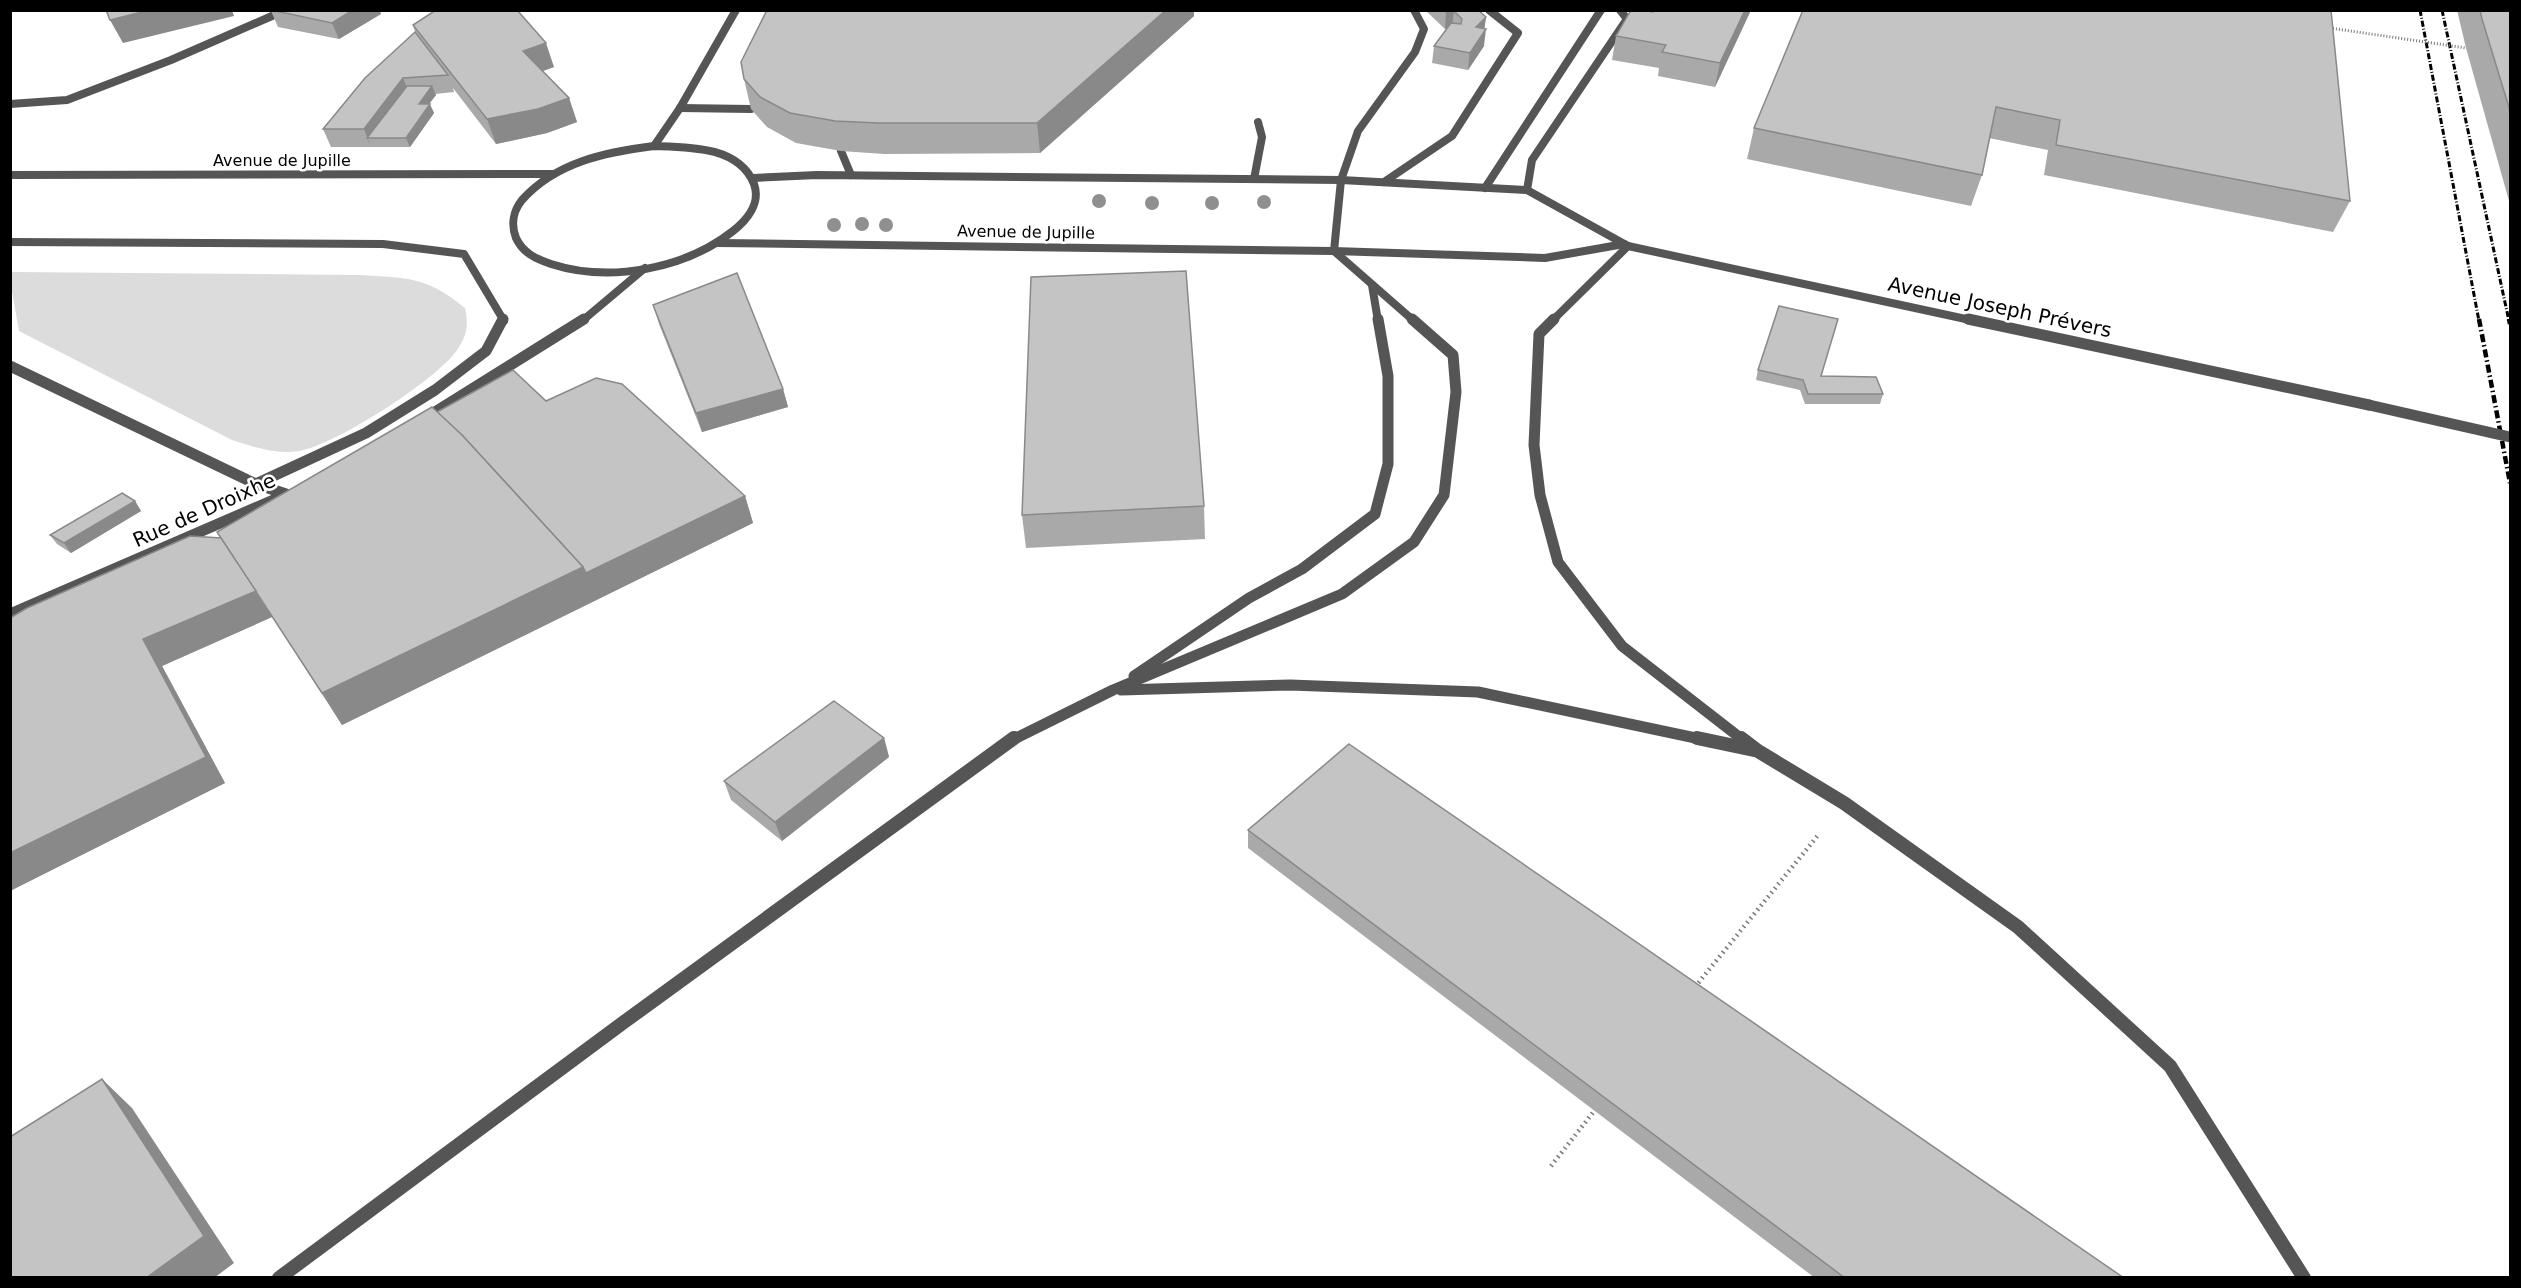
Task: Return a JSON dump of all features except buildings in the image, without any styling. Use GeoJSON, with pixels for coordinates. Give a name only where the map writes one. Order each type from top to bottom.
{"type":"FeatureCollection","features":[{"type":"Feature","properties":{"kind":"street"},"geometry":{"type":"LineString","coordinates":[[10,104],[67,100],[171,60],[272,16],[277,10]]}},
{"type":"Feature","properties":{"kind":"street"},"geometry":{"type":"LineString","coordinates":[[654,146],[680,108],[736,10]]}},
{"type":"Feature","properties":{"kind":"street"},"geometry":{"type":"LineString","coordinates":[[279,1278],[633,1015],[1017,736],[1113,690],[1342,594],[1414,542],[1444,495],[1456,392],[1453,355],[1334,251],[1341,180],[1358,131],[1415,52],[1424,29],[1414,10]]}},
{"type":"Feature","properties":{"kind":"street"},"geometry":{"type":"LineString","coordinates":[[1384,182],[1452,135],[1518,33],[1489,10]]}},
{"type":"Feature","properties":{"kind":"street"},"geometry":{"type":"LineString","coordinates":[[1485,188],[1601,10]]}},
{"type":"Feature","properties":{"kind":"street"},"geometry":{"type":"LineString","coordinates":[[1527,190],[1532,160],[1627,19],[1620,10]]}},
{"type":"Feature","properties":{"kind":"street"},"geometry":{"type":"LineString","coordinates":[[680,108],[751,109]]}},
{"type":"Feature","properties":{"kind":"street"},"geometry":{"type":"LineString","coordinates":[[1254,179],[1262,137],[1258,122]]}},
{"type":"Feature","properties":{"kind":"street"},"geometry":{"type":"LineString","coordinates":[[654,146],[688,147],[717,153],[739,163],[753,178],[757,193],[752,210],[739,227],[717,243],[684,258],[645,268],[598,273],[569,269],[540,260],[520,246],[511,229],[515,210],[530,191],[553,174],[584,160],[618,151],[654,146]]}},
{"type":"Feature","properties":{"kind":"street"},"geometry":{"type":"LineString","coordinates":[[841,151],[850,175]]}},
{"type":"Feature","properties":{"kind":"street","name":"Avenue de Jupille"},"geometry":{"type":"LineString","coordinates":[[10,175],[553,174]]}},
{"type":"Feature","properties":{"kind":"street"},"geometry":{"type":"LineString","coordinates":[[753,178],[850,175],[1341,180],[1527,190],[1626,245],[1604,273],[1578,294],[1539,334],[1534,444],[1540,495],[1558,562],[1622,646],[1758,751],[1844,803],[2018,927],[2170,1066],[2304,1278]]}},
{"type":"Feature","properties":{"kind":"street"},"geometry":{"type":"LineString","coordinates":[[10,242],[383,244],[464,254],[504,320],[486,351],[435,390],[366,433],[256,484],[10,366]]}},
{"type":"Feature","properties":{"kind":"street","name":"Avenue de Jupille"},"geometry":{"type":"LineString","coordinates":[[717,243],[1334,251],[1545,258],[1626,245]]}},
{"type":"Feature","properties":{"kind":"street","name":"Avenue Joseph Prévers"},"geometry":{"type":"LineString","coordinates":[[1626,245],[2511,437]]}},
{"type":"Feature","properties":{"kind":"street"},"geometry":{"type":"LineString","coordinates":[[416,423],[586,318],[645,268]]}},
{"type":"Feature","properties":{"kind":"street"},"geometry":{"type":"LineString","coordinates":[[1113,690],[1249,598],[1302,569],[1375,514],[1388,464],[1388,376],[1372,285]]}},
{"type":"Feature","properties":{"kind":"street","name":"Rue de Droixhe"},"geometry":{"type":"LineString","coordinates":[[10,614],[291,492],[256,484]]}},
{"type":"Feature","properties":{"kind":"street"},"geometry":{"type":"LineString","coordinates":[[1113,690],[1290,685],[1478,692],[1758,751]]}},
{"type":"Feature","properties":{"kind":"path"},"geometry":{"type":"LineString","coordinates":[[2327,27],[2466,48]]}},
{"type":"Feature","properties":{"kind":"path"},"geometry":{"type":"LineString","coordinates":[[1694,989],[1844,803]]}},
{"type":"Feature","properties":{"kind":"path"},"geometry":{"type":"LineString","coordinates":[[1551,1166],[1594,1110]]}},
{"type":"Feature","properties":{"kind":"shaded area"},"geometry":{"type":"Polygon","coordinates":[[[11,272],[359,275],[403,278],[427,284],[465,308],[466,328],[462,342],[449,360],[410,392],[361,424],[336,437],[299,451],[273,451],[232,440],[19,331],[11,286],[11,272]]]}},
{"type":"Feature","properties":{"kind":"railway"},"geometry":{"type":"LineString","coordinates":[[2420,10],[2479,321]]}},
{"type":"Feature","properties":{"kind":"railway"},"geometry":{"type":"LineString","coordinates":[[2442,10],[2509,321]]}},
{"type":"Feature","properties":{"kind":"railway"},"geometry":{"type":"LineString","coordinates":[[2479,319],[2510,483]]}},
{"type":"Feature","properties":{"kind":"railway"},"geometry":{"type":"LineString","coordinates":[[2509,319],[2510,324]]}}]}
